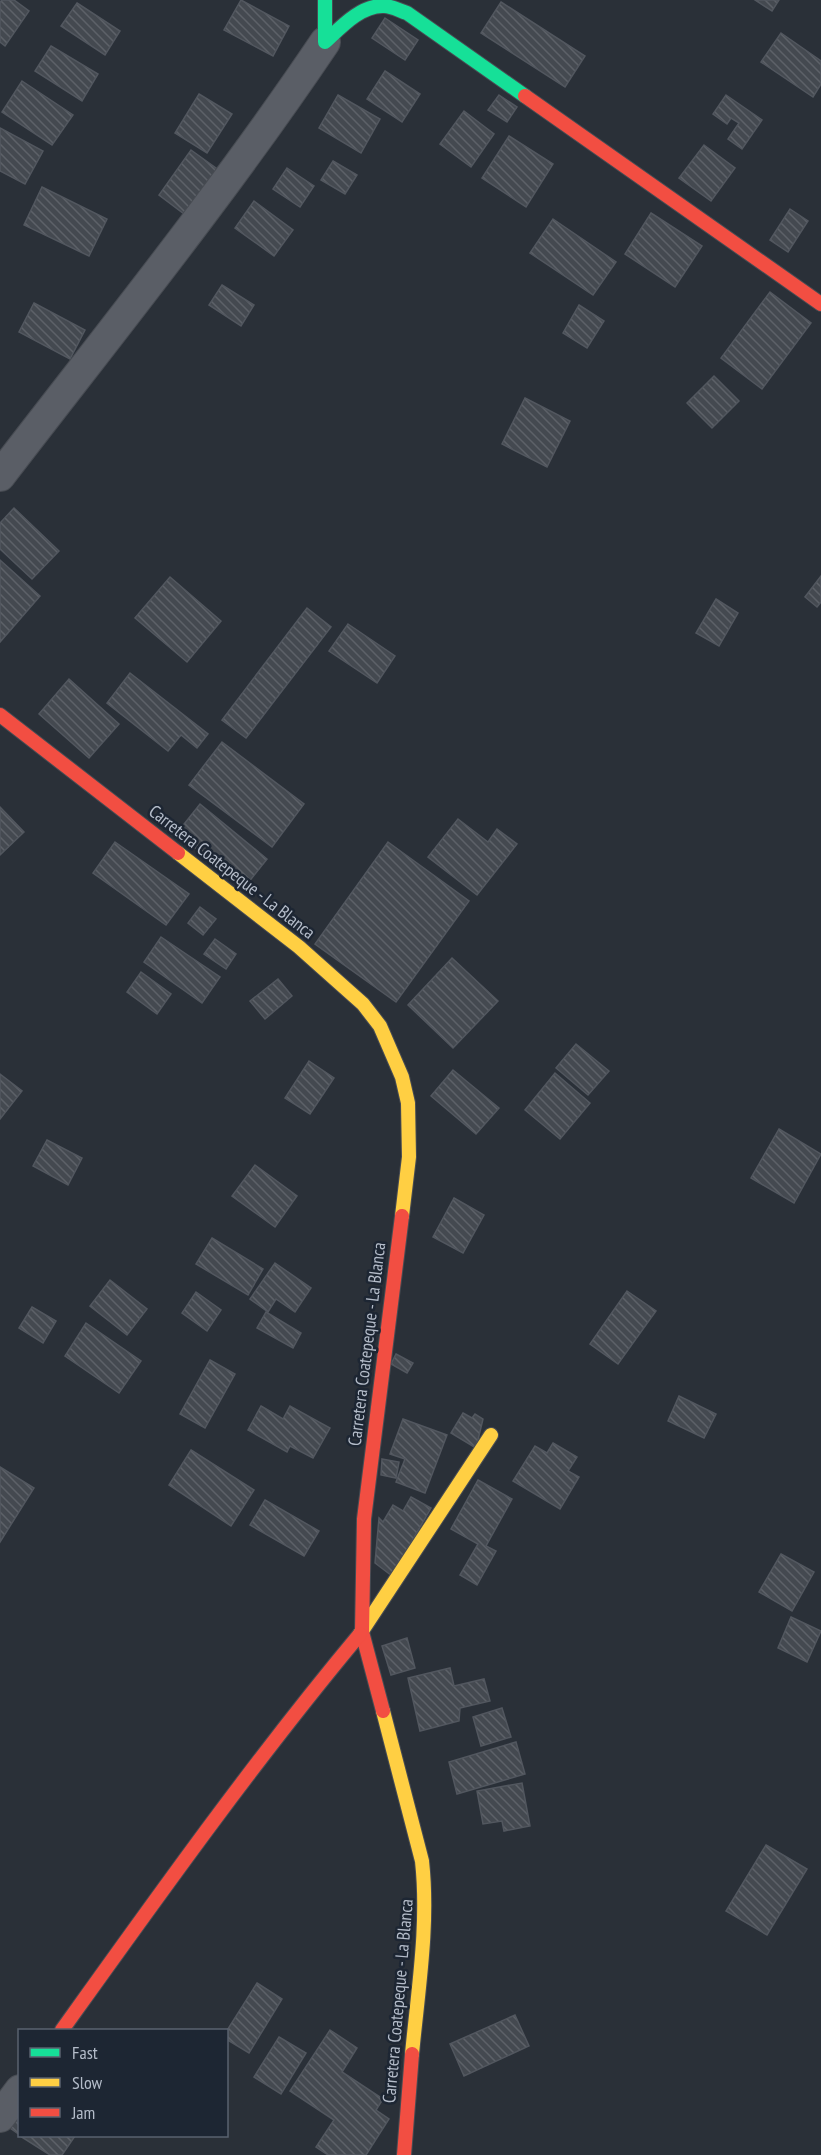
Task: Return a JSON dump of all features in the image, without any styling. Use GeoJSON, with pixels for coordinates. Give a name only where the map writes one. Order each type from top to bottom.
{"type":"FeatureCollection","features":[{"type":"Feature","properties":{"kind":"main road"},"geometry":{"type":"LineString","coordinates":[[325,0],[325,42]]}},
{"type":"Feature","properties":{"kind":"main road"},"geometry":{"type":"LineString","coordinates":[[325,42],[352,19],[370,9],[385,6],[407,13],[821,304]]}},
{"type":"Feature","properties":{"kind":"main road","name":"Carretera Coatepeque - La Blanca"},"geometry":{"type":"LineString","coordinates":[[0,715],[299,947],[363,1004],[380,1026],[402,1077],[408,1103],[409,1157],[364,1519],[362,1632],[420,1852],[425,1887],[426,1915],[404,2155]]}},
{"type":"Feature","properties":{"kind":"main road"},"geometry":{"type":"LineString","coordinates":[[63,2029],[217,1814],[299,1707],[362,1632],[491,1435]]}},
{"type":"Feature","properties":{"kind":"street"},"geometry":{"type":"LineString","coordinates":[[0,476],[269,123],[325,42]]}},
{"type":"Feature","properties":{"kind":"street"},"geometry":{"type":"LineString","coordinates":[[0,2117],[18,2093]]}},
{"type":"Feature","properties":{"kind":"building"},"geometry":{"type":"Polygon","coordinates":[[[14,0],[29,11],[5,46],[0,42],[0,2],[14,0]]]}},
{"type":"Feature","properties":{"kind":"building"},"geometry":{"type":"Polygon","coordinates":[[[241,0],[289,26],[273,56],[224,30],[241,0]]]}},
{"type":"Feature","properties":{"kind":"building"},"geometry":{"type":"Polygon","coordinates":[[[755,0],[779,0],[772,11],[755,0]]]}},
{"type":"Feature","properties":{"kind":"building"},"geometry":{"type":"Polygon","coordinates":[[[501,2],[585,56],[565,87],[481,33],[501,2]]]}},
{"type":"Feature","properties":{"kind":"building"},"geometry":{"type":"Polygon","coordinates":[[[77,3],[120,31],[105,55],[61,26],[77,3]]]}},
{"type":"Feature","properties":{"kind":"building"},"geometry":{"type":"Polygon","coordinates":[[[385,18],[418,40],[405,60],[372,38],[385,18]]]}},
{"type":"Feature","properties":{"kind":"building"},"geometry":{"type":"Polygon","coordinates":[[[781,33],[821,61],[821,84],[813,97],[761,62],[781,33]]]}},
{"type":"Feature","properties":{"kind":"building"},"geometry":{"type":"Polygon","coordinates":[[[51,46],[98,74],[82,101],[35,71],[51,46]]]}},
{"type":"Feature","properties":{"kind":"building"},"geometry":{"type":"Polygon","coordinates":[[[385,71],[420,94],[402,122],[367,99],[385,71]]]}},
{"type":"Feature","properties":{"kind":"building"},"geometry":{"type":"Polygon","coordinates":[[[22,81],[73,115],[52,145],[2,112],[22,81]]]}},
{"type":"Feature","properties":{"kind":"building"},"geometry":{"type":"Polygon","coordinates":[[[199,94],[232,114],[207,153],[175,133],[199,94]]]}},
{"type":"Feature","properties":{"kind":"building"},"geometry":{"type":"Polygon","coordinates":[[[338,95],[380,119],[361,153],[319,128],[338,95]]]}},
{"type":"Feature","properties":{"kind":"building"},"geometry":{"type":"Polygon","coordinates":[[[499,95],[517,107],[507,122],[488,110],[499,95]]]}},
{"type":"Feature","properties":{"kind":"building"},"geometry":{"type":"Polygon","coordinates":[[[726,95],[762,120],[742,149],[728,139],[739,123],[731,118],[727,124],[713,114],[726,95]]]}},
{"type":"Feature","properties":{"kind":"building"},"geometry":{"type":"Polygon","coordinates":[[[464,111],[494,134],[471,167],[440,144],[464,111]]]}},
{"type":"Feature","properties":{"kind":"building"},"geometry":{"type":"Polygon","coordinates":[[[0,128],[43,151],[25,184],[0,171],[0,128]]]}},
{"type":"Feature","properties":{"kind":"building"},"geometry":{"type":"Polygon","coordinates":[[[509,136],[553,164],[526,207],[482,178],[509,136]]]}},
{"type":"Feature","properties":{"kind":"building"},"geometry":{"type":"Polygon","coordinates":[[[704,145],[735,168],[711,201],[679,178],[704,145]]]}},
{"type":"Feature","properties":{"kind":"building"},"geometry":{"type":"Polygon","coordinates":[[[191,150],[220,171],[188,217],[159,195],[191,150]]]}},
{"type":"Feature","properties":{"kind":"building"},"geometry":{"type":"Polygon","coordinates":[[[333,161],[357,175],[345,194],[321,180],[333,161]]]}},
{"type":"Feature","properties":{"kind":"building"},"geometry":{"type":"Polygon","coordinates":[[[287,168],[314,186],[300,207],[273,189],[287,168]]]}},
{"type":"Feature","properties":{"kind":"building"},"geometry":{"type":"Polygon","coordinates":[[[42,187],[107,219],[89,256],[24,225],[42,187]]]}},
{"type":"Feature","properties":{"kind":"building"},"geometry":{"type":"Polygon","coordinates":[[[254,201],[293,230],[274,256],[235,228],[254,201]]]}},
{"type":"Feature","properties":{"kind":"building"},"geometry":{"type":"Polygon","coordinates":[[[790,209],[808,221],[788,252],[770,240],[790,209]]]}},
{"type":"Feature","properties":{"kind":"building"},"geometry":{"type":"Polygon","coordinates":[[[651,213],[702,246],[675,287],[625,254],[651,213]]]}},
{"type":"Feature","properties":{"kind":"building"},"geometry":{"type":"Polygon","coordinates":[[[553,219],[616,262],[593,295],[530,253],[553,219]]]}},
{"type":"Feature","properties":{"kind":"building"},"geometry":{"type":"Polygon","coordinates":[[[222,285],[254,305],[241,326],[209,305],[222,285]]]}},
{"type":"Feature","properties":{"kind":"building"},"geometry":{"type":"Polygon","coordinates":[[[770,292],[811,323],[762,389],[721,358],[770,292]]]}},
{"type":"Feature","properties":{"kind":"building"},"geometry":{"type":"Polygon","coordinates":[[[34,303],[85,330],[70,359],[19,332],[34,303]]]}},
{"type":"Feature","properties":{"kind":"building"},"geometry":{"type":"Polygon","coordinates":[[[579,305],[604,321],[587,348],[563,333],[579,305]]]}},
{"type":"Feature","properties":{"kind":"building"},"geometry":{"type":"Polygon","coordinates":[[[714,376],[739,401],[712,428],[687,403],[714,376]]]}},
{"type":"Feature","properties":{"kind":"building"},"geometry":{"type":"Polygon","coordinates":[[[525,398],[570,421],[547,467],[502,444],[525,398]]]}},
{"type":"Feature","properties":{"kind":"building"},"geometry":{"type":"Polygon","coordinates":[[[14,508],[59,551],[32,579],[0,549],[0,523],[14,508]]]}},
{"type":"Feature","properties":{"kind":"building"},"geometry":{"type":"Polygon","coordinates":[[[0,560],[40,596],[0,642],[0,560]]]}},
{"type":"Feature","properties":{"kind":"building"},"geometry":{"type":"Polygon","coordinates":[[[821,576],[821,602],[817,607],[805,597],[821,576]]]}},
{"type":"Feature","properties":{"kind":"building"},"geometry":{"type":"Polygon","coordinates":[[[170,577],[221,621],[187,662],[135,618],[170,577]]]}},
{"type":"Feature","properties":{"kind":"building"},"geometry":{"type":"Polygon","coordinates":[[[716,599],[738,613],[719,646],[696,633],[716,599]]]}},
{"type":"Feature","properties":{"kind":"building"},"geometry":{"type":"Polygon","coordinates":[[[307,608],[331,627],[246,738],[222,720],[307,608]]]}},
{"type":"Feature","properties":{"kind":"building"},"geometry":{"type":"Polygon","coordinates":[[[348,624],[395,656],[377,683],[329,651],[348,624]]]}},
{"type":"Feature","properties":{"kind":"building"},"geometry":{"type":"Polygon","coordinates":[[[130,673],[208,734],[197,748],[181,735],[168,751],[107,703],[130,673]]]}},
{"type":"Feature","properties":{"kind":"building"},"geometry":{"type":"Polygon","coordinates":[[[69,679],[119,724],[89,758],[39,714],[69,679]]]}},
{"type":"Feature","properties":{"kind":"building"},"geometry":{"type":"Polygon","coordinates":[[[222,742],[304,804],[272,847],[189,785],[222,742]]]}},
{"type":"Feature","properties":{"kind":"building"},"geometry":{"type":"Polygon","coordinates":[[[200,804],[267,859],[244,888],[177,833],[200,804]]]}},
{"type":"Feature","properties":{"kind":"building"},"geometry":{"type":"Polygon","coordinates":[[[0,807],[24,832],[0,855],[0,807]]]}},
{"type":"Feature","properties":{"kind":"building"},"geometry":{"type":"Polygon","coordinates":[[[458,819],[488,842],[497,829],[517,844],[477,895],[428,857],[458,819]]]}},
{"type":"Feature","properties":{"kind":"building"},"geometry":{"type":"Polygon","coordinates":[[[115,842],[189,894],[166,925],[93,873],[115,842]]]}},
{"type":"Feature","properties":{"kind":"building"},"geometry":{"type":"Polygon","coordinates":[[[388,842],[469,901],[396,1002],[315,944],[388,842]]]}},
{"type":"Feature","properties":{"kind":"building"},"geometry":{"type":"Polygon","coordinates":[[[200,907],[216,919],[203,935],[188,923],[200,907]]]}},
{"type":"Feature","properties":{"kind":"building"},"geometry":{"type":"Polygon","coordinates":[[[161,937],[220,977],[202,1003],[144,962],[161,937]]]}},
{"type":"Feature","properties":{"kind":"building"},"geometry":{"type":"Polygon","coordinates":[[[215,939],[236,954],[226,969],[204,954],[215,939]]]}},
{"type":"Feature","properties":{"kind":"building"},"geometry":{"type":"Polygon","coordinates":[[[452,958],[498,1001],[453,1048],[408,1005],[452,958]]]}},
{"type":"Feature","properties":{"kind":"building"},"geometry":{"type":"Polygon","coordinates":[[[141,972],[171,994],[157,1014],[127,992],[141,972]]]}},
{"type":"Feature","properties":{"kind":"building"},"geometry":{"type":"Polygon","coordinates":[[[278,979],[292,996],[265,1019],[250,1001],[278,979]]]}},
{"type":"Feature","properties":{"kind":"building"},"geometry":{"type":"Polygon","coordinates":[[[576,1044],[609,1071],[588,1095],[556,1068],[576,1044]]]}},
{"type":"Feature","properties":{"kind":"building"},"geometry":{"type":"Polygon","coordinates":[[[309,1061],[334,1078],[310,1114],[285,1098],[309,1061]]]}},
{"type":"Feature","properties":{"kind":"building"},"geometry":{"type":"Polygon","coordinates":[[[453,1070],[499,1108],[476,1134],[431,1096],[453,1070]]]}},
{"type":"Feature","properties":{"kind":"building"},"geometry":{"type":"Polygon","coordinates":[[[555,1073],[590,1103],[560,1139],[525,1110],[555,1073]]]}},
{"type":"Feature","properties":{"kind":"building"},"geometry":{"type":"Polygon","coordinates":[[[0,1074],[22,1091],[0,1119],[0,1074]]]}},
{"type":"Feature","properties":{"kind":"building"},"geometry":{"type":"Polygon","coordinates":[[[779,1129],[821,1154],[794,1203],[751,1178],[779,1129]]]}},
{"type":"Feature","properties":{"kind":"building"},"geometry":{"type":"Polygon","coordinates":[[[47,1140],[82,1158],[68,1185],[33,1166],[47,1140]]]}},
{"type":"Feature","properties":{"kind":"building"},"geometry":{"type":"Polygon","coordinates":[[[255,1165],[297,1196],[275,1227],[232,1196],[255,1165]]]}},
{"type":"Feature","properties":{"kind":"building"},"geometry":{"type":"Polygon","coordinates":[[[454,1198],[484,1215],[463,1253],[433,1237],[454,1198]]]}},
{"type":"Feature","properties":{"kind":"building"},"geometry":{"type":"Polygon","coordinates":[[[212,1238],[263,1269],[248,1295],[196,1264],[212,1238]]]}},
{"type":"Feature","properties":{"kind":"building"},"geometry":{"type":"Polygon","coordinates":[[[275,1263],[311,1288],[295,1312],[276,1299],[268,1312],[250,1299],[275,1263]]]}},
{"type":"Feature","properties":{"kind":"building"},"geometry":{"type":"Polygon","coordinates":[[[110,1280],[147,1309],[127,1335],[90,1306],[110,1280]]]}},
{"type":"Feature","properties":{"kind":"building"},"geometry":{"type":"Polygon","coordinates":[[[627,1291],[656,1311],[618,1364],[590,1344],[627,1291]]]}},
{"type":"Feature","properties":{"kind":"building"},"geometry":{"type":"Polygon","coordinates":[[[196,1292],[221,1310],[207,1331],[182,1313],[196,1292]]]}},
{"type":"Feature","properties":{"kind":"building"},"geometry":{"type":"Polygon","coordinates":[[[32,1307],[56,1321],[43,1343],[19,1328],[32,1307]]]}},
{"type":"Feature","properties":{"kind":"building"},"geometry":{"type":"Polygon","coordinates":[[[266,1312],[301,1333],[293,1348],[257,1328],[266,1312]]]}},
{"type":"Feature","properties":{"kind":"building"},"geometry":{"type":"Polygon","coordinates":[[[86,1323],[141,1361],[119,1393],[65,1356],[86,1323]]]}},
{"type":"Feature","properties":{"kind":"building"},"geometry":{"type":"Polygon","coordinates":[[[396,1354],[413,1363],[407,1373],[391,1364],[396,1354]]]}},
{"type":"Feature","properties":{"kind":"building"},"geometry":{"type":"Polygon","coordinates":[[[210,1360],[235,1374],[205,1428],[180,1414],[210,1360]]]}},
{"type":"Feature","properties":{"kind":"building"},"geometry":{"type":"Polygon","coordinates":[[[679,1396],[716,1414],[704,1438],[668,1421],[679,1396]]]}},
{"type":"Feature","properties":{"kind":"building"},"geometry":{"type":"Polygon","coordinates":[[[261,1406],[283,1419],[290,1406],[330,1428],[313,1458],[290,1446],[287,1452],[248,1430],[261,1406]]]}},
{"type":"Feature","properties":{"kind":"building"},"geometry":{"type":"Polygon","coordinates":[[[463,1413],[472,1418],[475,1414],[483,1419],[476,1448],[451,1433],[463,1413]]]}},
{"type":"Feature","properties":{"kind":"building"},"geometry":{"type":"Polygon","coordinates":[[[403,1419],[447,1435],[425,1493],[396,1482],[405,1459],[390,1454],[403,1419]]]}},
{"type":"Feature","properties":{"kind":"building"},"geometry":{"type":"Polygon","coordinates":[[[553,1443],[577,1457],[568,1471],[579,1477],[560,1509],[513,1481],[535,1446],[547,1453],[553,1443]]]}},
{"type":"Feature","properties":{"kind":"building"},"geometry":{"type":"Polygon","coordinates":[[[191,1450],[254,1490],[231,1526],[169,1485],[191,1450]]]}},
{"type":"Feature","properties":{"kind":"building"},"geometry":{"type":"Polygon","coordinates":[[[382,1459],[399,1462],[396,1478],[381,1475],[382,1459]]]}},
{"type":"Feature","properties":{"kind":"building"},"geometry":{"type":"Polygon","coordinates":[[[0,1467],[34,1488],[0,1542],[0,1467]]]}},
{"type":"Feature","properties":{"kind":"building"},"geometry":{"type":"Polygon","coordinates":[[[478,1480],[512,1499],[486,1546],[496,1551],[477,1585],[460,1575],[478,1544],[451,1529],[478,1480]]]}},
{"type":"Feature","properties":{"kind":"building"},"geometry":{"type":"Polygon","coordinates":[[[411,1497],[431,1508],[392,1576],[375,1563],[379,1518],[383,1522],[393,1505],[403,1511],[411,1497]]]}},
{"type":"Feature","properties":{"kind":"building"},"geometry":{"type":"Polygon","coordinates":[[[265,1500],[319,1531],[304,1556],[250,1525],[265,1500]]]}},
{"type":"Feature","properties":{"kind":"building"},"geometry":{"type":"Polygon","coordinates":[[[781,1554],[814,1572],[792,1611],[759,1592],[781,1554]]]}},
{"type":"Feature","properties":{"kind":"building"},"geometry":{"type":"Polygon","coordinates":[[[791,1617],[821,1631],[807,1662],[778,1648],[791,1617]]]}},
{"type":"Feature","properties":{"kind":"building"},"geometry":{"type":"Polygon","coordinates":[[[407,1638],[415,1668],[391,1675],[382,1646],[407,1638]]]}},
{"type":"Feature","properties":{"kind":"building"},"geometry":{"type":"Polygon","coordinates":[[[450,1668],[454,1686],[484,1679],[490,1701],[460,1708],[459,1721],[420,1731],[408,1678],[450,1668]]]}},
{"type":"Feature","properties":{"kind":"building"},"geometry":{"type":"Polygon","coordinates":[[[502,1708],[511,1737],[481,1746],[473,1717],[502,1708]]]}},
{"type":"Feature","properties":{"kind":"building"},"geometry":{"type":"Polygon","coordinates":[[[516,1742],[525,1774],[457,1794],[449,1762],[516,1742]]]}},
{"type":"Feature","properties":{"kind":"building"},"geometry":{"type":"Polygon","coordinates":[[[522,1783],[530,1826],[504,1831],[502,1821],[483,1824],[477,1791],[522,1783]]]}},
{"type":"Feature","properties":{"kind":"building"},"geometry":{"type":"Polygon","coordinates":[[[766,1845],[807,1869],[767,1935],[726,1911],[766,1845]]]}},
{"type":"Feature","properties":{"kind":"building"},"geometry":{"type":"Polygon","coordinates":[[[257,1983],[282,1999],[249,2053],[228,2040],[228,2029],[257,1983]]]}},
{"type":"Feature","properties":{"kind":"building"},"geometry":{"type":"Polygon","coordinates":[[[515,2015],[529,2046],[464,2076],[450,2044],[515,2015]]]}},
{"type":"Feature","properties":{"kind":"building"},"geometry":{"type":"Polygon","coordinates":[[[330,2030],[357,2048],[342,2072],[383,2099],[376,2110],[389,2119],[366,2155],[328,2155],[316,2147],[334,2120],[290,2091],[330,2030]]]}},
{"type":"Feature","properties":{"kind":"building"},"geometry":{"type":"Polygon","coordinates":[[[279,2037],[306,2053],[281,2094],[254,2077],[279,2037]]]}},
{"type":"Feature","properties":{"kind":"building"},"geometry":{"type":"Polygon","coordinates":[[[18,2117],[18,2134],[10,2128],[18,2117]]]}},
{"type":"Feature","properties":{"kind":"building"},"geometry":{"type":"Polygon","coordinates":[[[22,2137],[74,2137],[62,2155],[50,2155],[22,2137]]]}},
{"type":"Feature","properties":{"kind":"traffic: fast"},"geometry":{"type":"LineString","coordinates":[[325,0],[325,42],[359,13],[376,7],[390,7],[407,13],[525,96]]}},
{"type":"Feature","properties":{"kind":"traffic: slow"},"geometry":{"type":"LineString","coordinates":[[178,853],[299,947],[363,1004],[380,1026],[402,1077],[408,1103],[409,1157],[402,1216]]}},
{"type":"Feature","properties":{"kind":"traffic: slow"},"geometry":{"type":"LineString","coordinates":[[360,1634],[491,1435]]}},
{"type":"Feature","properties":{"kind":"traffic: slow"},"geometry":{"type":"LineString","coordinates":[[383,1711],[422,1861],[423,1933],[412,2054]]}},
{"type":"Feature","properties":{"kind":"traffic: jam"},"geometry":{"type":"LineString","coordinates":[[525,96],[821,304]]}},
{"type":"Feature","properties":{"kind":"traffic: jam"},"geometry":{"type":"LineString","coordinates":[[0,715],[178,853]]}},
{"type":"Feature","properties":{"kind":"traffic: jam"},"geometry":{"type":"LineString","coordinates":[[383,1711],[362,1632],[364,1519],[402,1216]]}},
{"type":"Feature","properties":{"kind":"traffic: jam"},"geometry":{"type":"LineString","coordinates":[[63,2029],[244,1780],[360,1634]]}},
{"type":"Feature","properties":{"kind":"traffic: jam"},"geometry":{"type":"LineString","coordinates":[[404,2155],[412,2054]]}}]}
